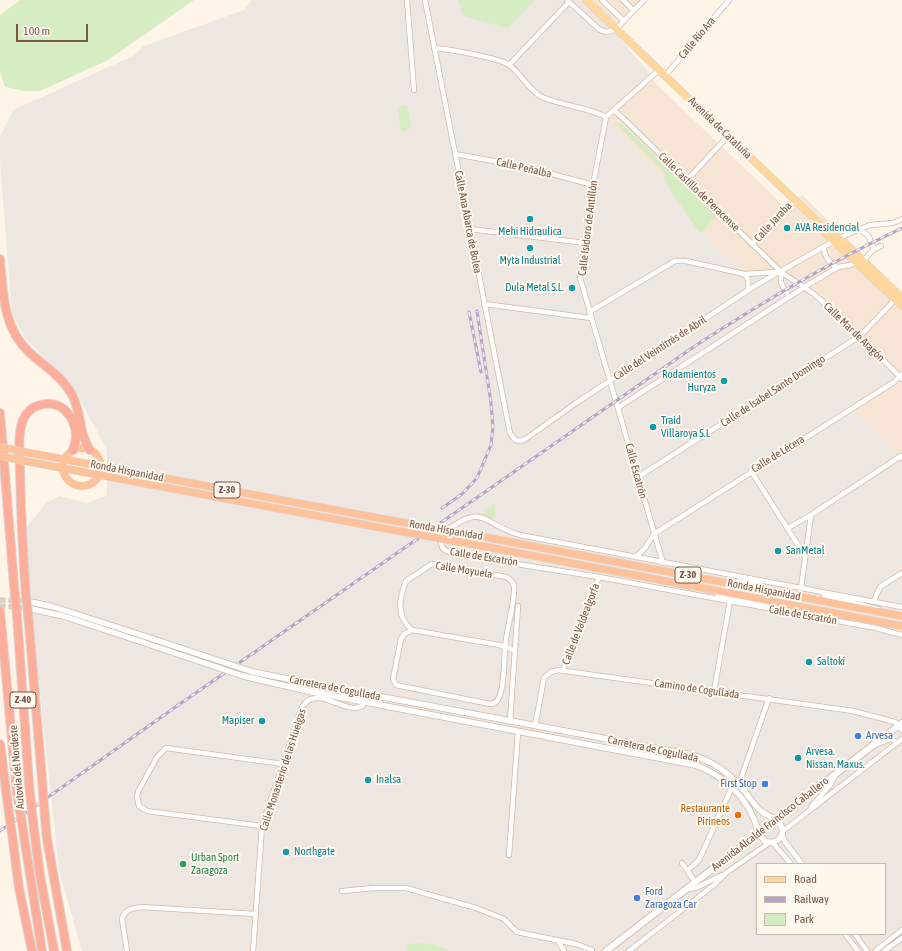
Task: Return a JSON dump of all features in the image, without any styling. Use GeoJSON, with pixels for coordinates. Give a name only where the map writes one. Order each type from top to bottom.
{"type":"FeatureCollection","features":[{"type":"Feature","properties":{"kind":"highway"},"geometry":{"type":"LineString","coordinates":[[0,259],[6,310],[12,330],[22,346],[55,374],[70,391],[78,408],[83,435],[90,450],[99,458],[102,466],[100,475],[92,484],[80,487],[67,479],[63,468],[64,460],[74,450],[82,448],[90,450]]}},
{"type":"Feature","properties":{"kind":"highway"},"geometry":{"type":"LineString","coordinates":[[67,951],[49,854],[45,818],[22,546],[20,448],[21,426],[27,413],[35,407],[47,403],[56,404],[64,410],[73,420],[75,428],[76,439],[74,450]]}},
{"type":"Feature","properties":{"kind":"highway","name":"Autovía del Nordeste"},"geometry":{"type":"LineString","coordinates":[[0,413],[29,784],[40,875],[54,951]]}},
{"type":"Feature","properties":{"kind":"highway","name":"Ronda Hispanidad"},"geometry":{"type":"LineString","coordinates":[[0,448],[474,535],[902,616]]}},
{"type":"Feature","properties":{"kind":"highway","name":"Ronda Hispanidad"},"geometry":{"type":"LineString","coordinates":[[0,456],[702,587],[902,626]]}},
{"type":"Feature","properties":{"kind":"highway","name":"Autovía del Nordeste"},"geometry":{"type":"LineString","coordinates":[[0,611],[17,793],[42,951]]}},
{"type":"Feature","properties":{"kind":"highway"},"geometry":{"type":"LineString","coordinates":[[0,744],[19,888],[32,951]]}},
{"type":"Feature","properties":{"kind":"main road","name":"Avenida de Cataluña"},"geometry":{"type":"LineString","coordinates":[[586,0],[824,227],[824,232],[836,240],[895,292],[902,306]]}},
{"type":"Feature","properties":{"kind":"main road","name":"Avenida de Cataluña"},"geometry":{"type":"LineString","coordinates":[[859,261],[898,299]]}},
{"type":"Feature","properties":{"kind":"main road","name":"Avenida Alcalde Francisco Caballero"},"geometry":{"type":"LineString","coordinates":[[606,951],[835,774],[901,726]]}},
{"type":"Feature","properties":{"kind":"street"},"geometry":{"type":"LineString","coordinates":[[407,0],[414,90]]}},
{"type":"Feature","properties":{"kind":"street","name":"Calle Ana Abarca de Bolea"},"geometry":{"type":"LineString","coordinates":[[425,0],[510,433],[512,438],[518,441]]}},
{"type":"Feature","properties":{"kind":"street"},"geometry":{"type":"LineString","coordinates":[[602,0],[624,21]]}},
{"type":"Feature","properties":{"kind":"street"},"geometry":{"type":"LineString","coordinates":[[623,0],[634,11]]}},
{"type":"Feature","properties":{"kind":"street"},"geometry":{"type":"LineString","coordinates":[[509,64],[568,1],[600,30],[607,32],[616,29],[644,0]]}},
{"type":"Feature","properties":{"kind":"street","name":"Calle Río Ara"},"geometry":{"type":"LineString","coordinates":[[665,76],[729,0]]}},
{"type":"Feature","properties":{"kind":"street"},"geometry":{"type":"LineString","coordinates":[[434,48],[471,54],[509,64],[540,96],[564,105],[595,112],[606,117],[659,70]]}},
{"type":"Feature","properties":{"kind":"street","name":"Calle Castillo de Peracense"},"geometry":{"type":"LineString","coordinates":[[614,111],[781,272]]}},
{"type":"Feature","properties":{"kind":"street","name":"Calle Isidoro de Antillón"},"geometry":{"type":"LineString","coordinates":[[606,117],[593,185],[580,278],[589,312],[619,407]]}},
{"type":"Feature","properties":{"kind":"street"},"geometry":{"type":"LineString","coordinates":[[687,180],[728,136]]}},
{"type":"Feature","properties":{"kind":"street","name":"Calle Peñalba"},"geometry":{"type":"LineString","coordinates":[[455,154],[526,167],[593,185]]}},
{"type":"Feature","properties":{"kind":"street","name":"Calle Jaraba"},"geometry":{"type":"LineString","coordinates":[[752,244],[795,200]]}},
{"type":"Feature","properties":{"kind":"street","name":"Calle del Veintitrés de Abril"},"geometry":{"type":"LineString","coordinates":[[518,441],[528,438],[610,381],[748,290],[836,240],[870,225],[893,224],[902,219]]}},
{"type":"Feature","properties":{"kind":"street"},"geometry":{"type":"LineString","coordinates":[[470,229],[584,243]]}},
{"type":"Feature","properties":{"kind":"street"},"geometry":{"type":"LineString","coordinates":[[860,230],[868,235],[874,249]]}},
{"type":"Feature","properties":{"kind":"street"},"geometry":{"type":"LineString","coordinates":[[619,407],[803,288],[838,267],[859,261],[874,249],[881,246]]}},
{"type":"Feature","properties":{"kind":"street"},"geometry":{"type":"LineString","coordinates":[[824,247],[833,266],[838,267]]}},
{"type":"Feature","properties":{"kind":"street"},"geometry":{"type":"LineString","coordinates":[[589,312],[675,261],[686,261],[744,274],[781,272],[791,277],[803,288]]}},
{"type":"Feature","properties":{"kind":"street"},"geometry":{"type":"LineString","coordinates":[[781,272],[781,283],[789,297]]}},
{"type":"Feature","properties":{"kind":"street"},"geometry":{"type":"LineString","coordinates":[[744,274],[748,279],[748,290]]}},
{"type":"Feature","properties":{"kind":"street","name":"Calle Mar de Aragón"},"geometry":{"type":"LineString","coordinates":[[803,288],[814,294],[860,336],[901,377]]}},
{"type":"Feature","properties":{"kind":"street","name":"Calle de Isabel Santo Domingo"},"geometry":{"type":"LineString","coordinates":[[638,478],[860,336],[898,299]]}},
{"type":"Feature","properties":{"kind":"street"},"geometry":{"type":"LineString","coordinates":[[484,304],[591,318]]}},
{"type":"Feature","properties":{"kind":"street","name":"Calle de Lécera"},"geometry":{"type":"LineString","coordinates":[[654,534],[901,377]]}},
{"type":"Feature","properties":{"kind":"street","name":"Calle Escatrón"},"geometry":{"type":"LineString","coordinates":[[619,407],[663,563]]}},
{"type":"Feature","properties":{"kind":"street"},"geometry":{"type":"LineString","coordinates":[[788,528],[811,515],[901,456],[902,458]]}},
{"type":"Feature","properties":{"kind":"street"},"geometry":{"type":"LineString","coordinates":[[751,471],[805,556]]}},
{"type":"Feature","properties":{"kind":"street"},"geometry":{"type":"LineString","coordinates":[[801,588],[811,515]]}},
{"type":"Feature","properties":{"kind":"street","name":"Calle de Escatrón"},"geometry":{"type":"LineString","coordinates":[[902,607],[515,534],[478,516],[462,520],[445,533],[442,539],[443,549],[453,554],[599,577],[855,624],[902,635]]}},
{"type":"Feature","properties":{"kind":"street"},"geometry":{"type":"LineString","coordinates":[[636,557],[645,548],[654,534]]}},
{"type":"Feature","properties":{"kind":"street","name":"Calle Moyuela"},"geometry":{"type":"LineString","coordinates":[[436,564],[506,577],[512,582],[514,590],[505,647],[501,696],[495,703],[482,702],[394,684],[401,639],[404,634],[412,630],[405,624],[399,612],[404,585],[408,579],[430,565],[436,564]]}},
{"type":"Feature","properties":{"kind":"street"},"geometry":{"type":"LineString","coordinates":[[874,601],[880,587],[902,573]]}},
{"type":"Feature","properties":{"kind":"street","name":"Calle de Escatrón"},"geometry":{"type":"LineString","coordinates":[[694,576],[744,582],[772,583]]}},
{"type":"Feature","properties":{"kind":"street","name":"Calle de Valdealgorfa"},"geometry":{"type":"LineString","coordinates":[[563,670],[599,577]]}},
{"type":"Feature","properties":{"kind":"street","name":"Ronda Hispanidad"},"geometry":{"type":"LineString","coordinates":[[702,587],[716,594],[763,604],[776,610]]}},
{"type":"Feature","properties":{"kind":"street","name":"Ronda Hispanidad"},"geometry":{"type":"LineString","coordinates":[[813,591],[831,598],[865,604],[891,614]]}},
{"type":"Feature","properties":{"kind":"street"},"geometry":{"type":"LineString","coordinates":[[714,691],[730,601]]}},
{"type":"Feature","properties":{"kind":"street","name":"Carretera de Cogullada"},"geometry":{"type":"LineString","coordinates":[[27,605],[253,672],[693,755],[722,769],[739,784],[762,812],[776,820],[782,833]]}},
{"type":"Feature","properties":{"kind":"street"},"geometry":{"type":"LineString","coordinates":[[510,721],[518,606]]}},
{"type":"Feature","properties":{"kind":"street","name":"Calle de Escatrón"},"geometry":{"type":"LineString","coordinates":[[855,624],[890,624]]}},
{"type":"Feature","properties":{"kind":"street"},"geometry":{"type":"LineString","coordinates":[[412,630],[515,650]]}},
{"type":"Feature","properties":{"kind":"street","name":"Carretera de Cogullada"},"geometry":{"type":"LineString","coordinates":[[143,639],[243,676],[312,692],[689,763],[714,774],[732,787],[750,811],[759,833],[765,841],[771,843]]}},
{"type":"Feature","properties":{"kind":"street","name":"Camino de Cogullada"},"geometry":{"type":"LineString","coordinates":[[535,726],[544,678],[551,672],[563,670],[853,711],[895,722],[901,726]]}},
{"type":"Feature","properties":{"kind":"street"},"geometry":{"type":"LineString","coordinates":[[363,693],[364,702]]}},
{"type":"Feature","properties":{"kind":"street"},"geometry":{"type":"LineString","coordinates":[[739,784],[769,698]]}},
{"type":"Feature","properties":{"kind":"street","name":"Calle Monasterio de las Huelgas"},"geometry":{"type":"LineString","coordinates":[[253,951],[262,826],[305,703],[309,700],[316,699],[338,702],[356,709],[364,702]]}},
{"type":"Feature","properties":{"kind":"street"},"geometry":{"type":"LineString","coordinates":[[509,854],[518,732]]}},
{"type":"Feature","properties":{"kind":"street"},"geometry":{"type":"LineString","coordinates":[[872,746],[886,740],[900,741]]}},
{"type":"Feature","properties":{"kind":"street"},"geometry":{"type":"LineString","coordinates":[[685,890],[696,888],[726,873],[771,843],[779,840],[782,833],[804,814],[900,741]]}},
{"type":"Feature","properties":{"kind":"street"},"geometry":{"type":"LineString","coordinates":[[262,826],[147,811],[139,806],[137,797],[138,792],[157,757],[166,748],[283,764]]}},
{"type":"Feature","properties":{"kind":"street"},"geometry":{"type":"LineString","coordinates":[[804,814],[831,784],[835,774]]}},
{"type":"Feature","properties":{"kind":"street","name":"Avenida Alcalde Francisco Caballero"},"geometry":{"type":"LineString","coordinates":[[688,870],[700,860],[732,787]]}},
{"type":"Feature","properties":{"kind":"street"},"geometry":{"type":"LineString","coordinates":[[782,833],[785,842],[801,863]]}},
{"type":"Feature","properties":{"kind":"street"},"geometry":{"type":"LineString","coordinates":[[771,843],[790,863]]}},
{"type":"Feature","properties":{"kind":"street"},"geometry":{"type":"LineString","coordinates":[[682,863],[695,882]]}},
{"type":"Feature","properties":{"kind":"street"},"geometry":{"type":"LineString","coordinates":[[629,951],[714,885],[726,873]]}},
{"type":"Feature","properties":{"kind":"street"},"geometry":{"type":"LineString","coordinates":[[342,891],[374,888],[406,888],[476,908],[504,919],[517,932],[576,944],[592,951]]}},
{"type":"Feature","properties":{"kind":"street"},"geometry":{"type":"LineString","coordinates":[[127,951],[122,919],[126,912],[135,907],[255,914]]}},
{"type":"Feature","properties":{"kind":"street"},"geometry":{"type":"LineString","coordinates":[[874,951],[902,930]]}},
{"type":"Feature","properties":{"kind":"street"},"geometry":{"type":"LineString","coordinates":[[846,935],[858,951]]}},
{"type":"Feature","properties":{"kind":"street"},"geometry":{"type":"LineString","coordinates":[[856,935],[868,951]]}},
{"type":"Feature","properties":{"kind":"street"},"geometry":{"type":"LineString","coordinates":[[884,951],[902,938]]}},
{"type":"Feature","properties":{"kind":"street"},"geometry":{"type":"LineString","coordinates":[[557,940],[563,946],[564,951]]}},
{"type":"Feature","properties":{"kind":"shaded area"},"geometry":{"type":"Polygon","coordinates":[[[252,0],[587,0],[652,76],[606,117],[664,180],[694,225],[744,273],[781,272],[860,336],[900,377],[850,409],[902,458],[902,951],[82,951],[59,871],[23,532],[46,503],[59,496],[87,503],[107,495],[107,450],[73,386],[25,338],[12,314],[0,161],[0,137],[13,110],[133,56],[144,46],[244,10],[252,0]]]}},
{"type":"Feature","properties":{"kind":"shaded area"},"geometry":{"type":"Polygon","coordinates":[[[587,0],[644,0],[615,31],[587,0]]]}},
{"type":"Feature","properties":{"kind":"shaded area"},"geometry":{"type":"Polygon","coordinates":[[[650,78],[786,208],[802,195],[902,292],[902,458],[850,409],[899,377],[814,294],[744,273],[694,225],[606,117],[650,78]]]}},
{"type":"Feature","properties":{"kind":"green space"},"geometry":{"type":"Polygon","coordinates":[[[20,0],[194,0],[108,60],[40,91],[25,91],[5,87],[0,72],[0,15],[20,0]]]}},
{"type":"Feature","properties":{"kind":"green space"},"geometry":{"type":"Polygon","coordinates":[[[458,0],[535,0],[508,28],[463,16],[458,0]]]}},
{"type":"Feature","properties":{"kind":"green space"},"geometry":{"type":"Polygon","coordinates":[[[405,105],[407,106],[411,128],[404,132],[401,130],[397,108],[405,105]]]}},
{"type":"Feature","properties":{"kind":"green space"},"geometry":{"type":"Polygon","coordinates":[[[615,123],[622,124],[717,215],[701,233],[664,180],[665,173],[615,123]]]}},
{"type":"Feature","properties":{"kind":"green space"},"geometry":{"type":"Polygon","coordinates":[[[494,503],[496,516],[492,520],[483,514],[494,503]]]}},
{"type":"Feature","properties":{"kind":"green space"},"geometry":{"type":"Polygon","coordinates":[[[425,943],[448,949],[448,951],[407,951],[408,944],[425,943]]]}},
{"type":"Feature","properties":{"kind":"tunnel"},"geometry":{"type":"LineString","coordinates":[[0,600],[26,601]]}},
{"type":"Feature","properties":{"kind":"tunnel"},"geometry":{"type":"LineString","coordinates":[[0,606],[27,608]]}},
{"type":"Feature","properties":{"kind":"railway"},"geometry":{"type":"LineString","coordinates":[[0,831],[177,706],[695,346],[797,283],[902,228]]}},
{"type":"Feature","properties":{"kind":"railway"},"geometry":{"type":"LineString","coordinates":[[442,508],[462,494],[477,478],[491,445],[493,427],[491,403],[477,311]]}},
{"type":"Feature","properties":{"kind":"railway"},"geometry":{"type":"LineString","coordinates":[[469,312],[481,372]]}},
{"type":"Feature","properties":{"kind":"place","name":"Mehi Hidraulica"},"geometry":{"type":"Point","coordinates":[530,219]}},
{"type":"Feature","properties":{"kind":"place","name":"AVA Residencial"},"geometry":{"type":"Point","coordinates":[787,228]}},
{"type":"Feature","properties":{"kind":"place","name":"Myta Industrial"},"geometry":{"type":"Point","coordinates":[530,248]}},
{"type":"Feature","properties":{"kind":"place","name":"Dula Metal S.L."},"geometry":{"type":"Point","coordinates":[572,288]}},
{"type":"Feature","properties":{"kind":"place","name":"Rodamientos Huryza"},"geometry":{"type":"Point","coordinates":[724,381]}},
{"type":"Feature","properties":{"kind":"place","name":"Traid Villaroya S.L"},"geometry":{"type":"Point","coordinates":[653,427]}},
{"type":"Feature","properties":{"kind":"place","name":"SanMetal"},"geometry":{"type":"Point","coordinates":[778,551]}},
{"type":"Feature","properties":{"kind":"place","name":"Saltoki"},"geometry":{"type":"Point","coordinates":[809,662]}},
{"type":"Feature","properties":{"kind":"place","name":"Mapiser"},"geometry":{"type":"Point","coordinates":[262,721]}},
{"type":"Feature","properties":{"kind":"place","name":"Arvesa"},"geometry":{"type":"Point","coordinates":[858,736]}},
{"type":"Feature","properties":{"kind":"place","name":"Arvesa. Nissan. Maxus."},"geometry":{"type":"Point","coordinates":[798,758]}},
{"type":"Feature","properties":{"kind":"place","name":"Inalsa"},"geometry":{"type":"Point","coordinates":[368,780]}},
{"type":"Feature","properties":{"kind":"place","name":"First Stop"},"geometry":{"type":"Point","coordinates":[765,784]}},
{"type":"Feature","properties":{"kind":"place","name":"Restaurante Pirineos"},"geometry":{"type":"Point","coordinates":[738,815]}},
{"type":"Feature","properties":{"kind":"place","name":"Northgate"},"geometry":{"type":"Point","coordinates":[286,852]}},
{"type":"Feature","properties":{"kind":"place","name":"Urban Sport Zaragoza"},"geometry":{"type":"Point","coordinates":[183,864]}},
{"type":"Feature","properties":{"kind":"place","name":"Ford Zaragoza Car"},"geometry":{"type":"Point","coordinates":[637,898]}}]}
